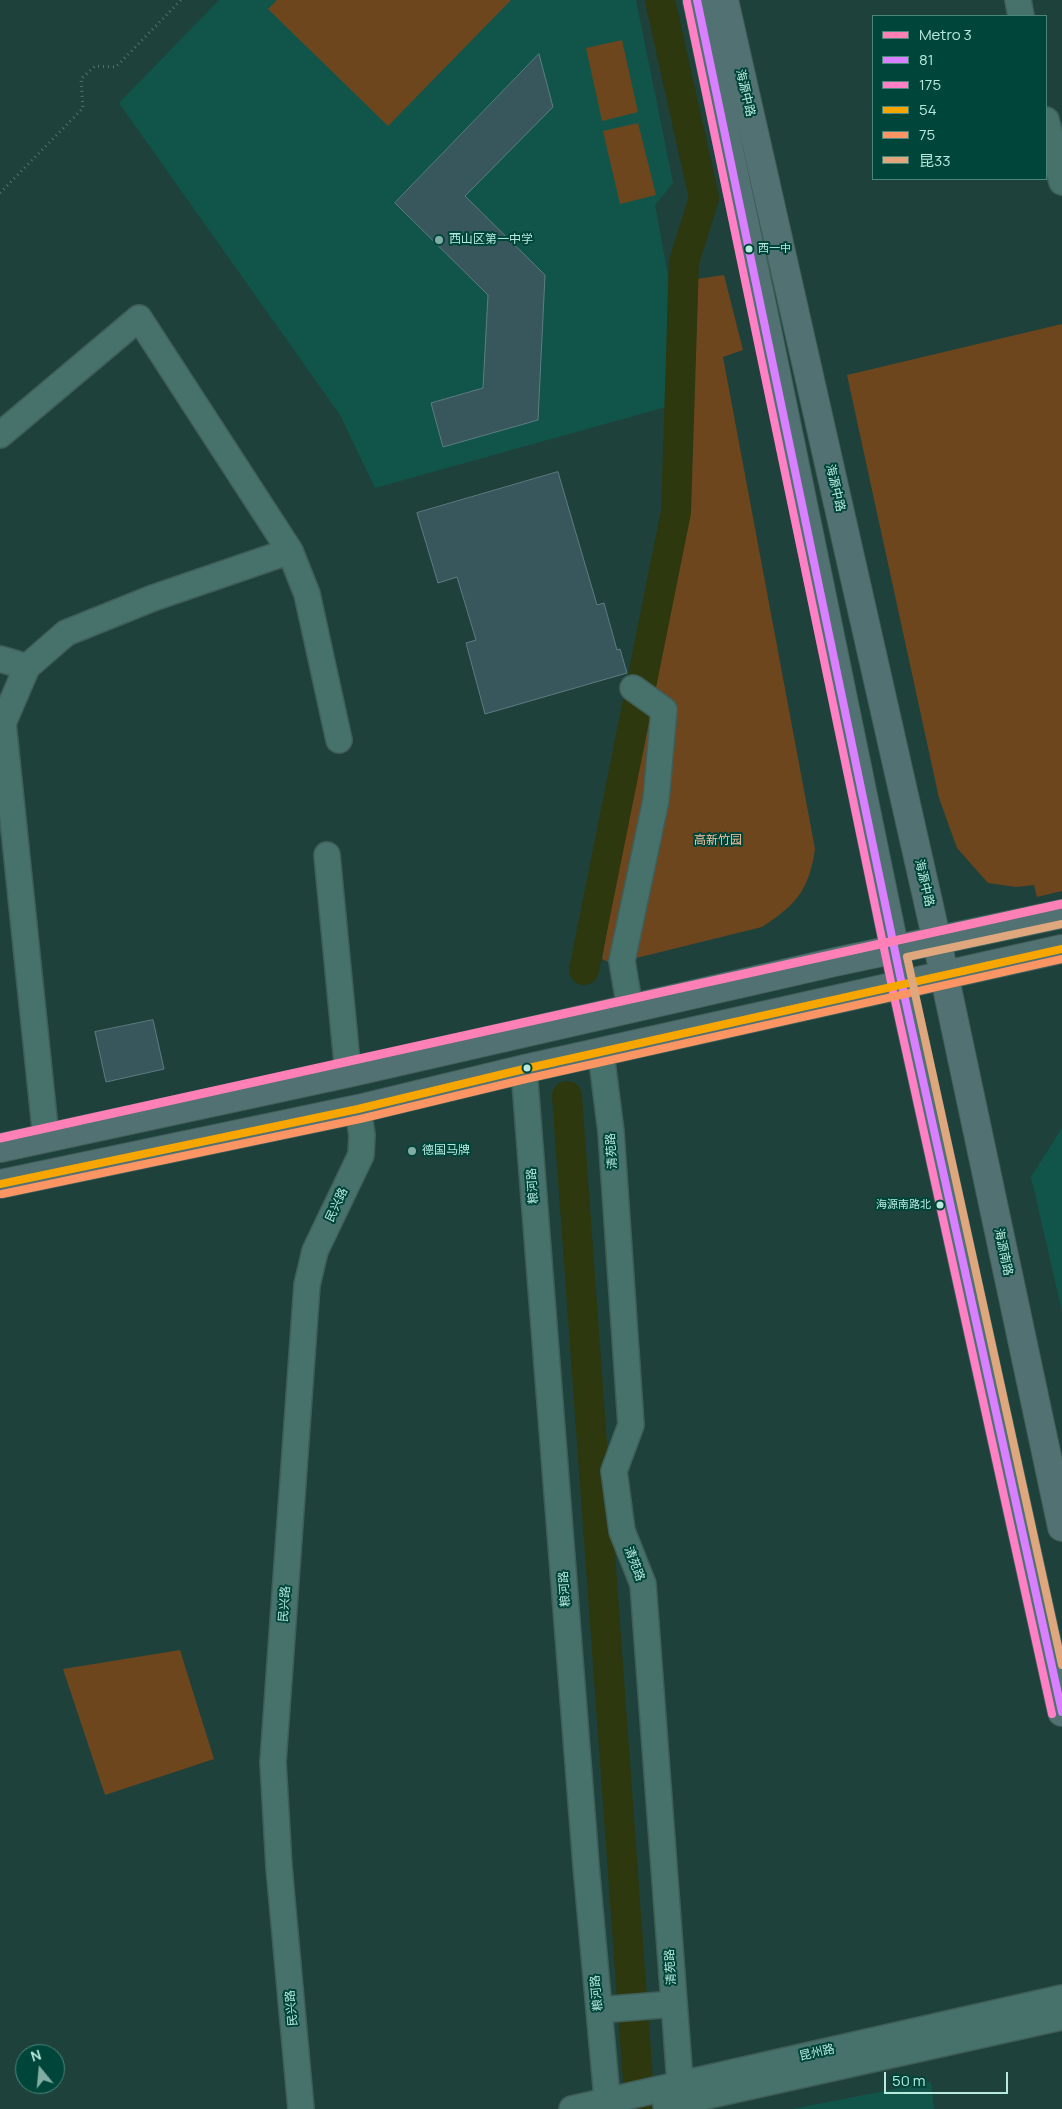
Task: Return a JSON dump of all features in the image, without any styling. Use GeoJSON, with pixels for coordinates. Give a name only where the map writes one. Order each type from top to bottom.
{"type":"FeatureCollection","features":[{"type":"Feature","properties":{"kind":"main road"},"geometry":{"type":"LineString","coordinates":[[697,0],[902,985],[1062,1712]]}},
{"type":"Feature","properties":{"kind":"main road","name":"海源中路"},"geometry":{"type":"LineString","coordinates":[[724,0],[944,976]]}},
{"type":"Feature","properties":{"kind":"main road"},"geometry":{"type":"LineString","coordinates":[[0,1148],[348,1073],[895,949],[1062,914]]}},
{"type":"Feature","properties":{"kind":"main road"},"geometry":{"type":"LineString","coordinates":[[0,1184],[358,1109],[1062,949]]}},
{"type":"Feature","properties":{"kind":"main road","name":"海源南路"},"geometry":{"type":"LineString","coordinates":[[944,976],[1062,1527]]}},
{"type":"Feature","properties":{"kind":"street"},"geometry":{"type":"LineString","coordinates":[[1018,0],[1021,15]]}},
{"type":"Feature","properties":{"kind":"street"},"geometry":{"type":"LineString","coordinates":[[1047,124],[1062,182]]}},
{"type":"Feature","properties":{"kind":"street"},"geometry":{"type":"LineString","coordinates":[[0,435],[139,318],[290,551],[307,594],[339,740]]}},
{"type":"Feature","properties":{"kind":"street"},"geometry":{"type":"LineString","coordinates":[[46,1138],[3,723],[27,667],[66,633],[153,598],[290,551]]}},
{"type":"Feature","properties":{"kind":"street"},"geometry":{"type":"LineString","coordinates":[[0,659],[27,667]]}},
{"type":"Feature","properties":{"kind":"street"},"geometry":{"type":"LineString","coordinates":[[630,1009],[622,961],[656,800],[664,710],[633,688]]}},
{"type":"Feature","properties":{"kind":"street"},"geometry":{"type":"LineString","coordinates":[[327,855],[348,1073]]}},
{"type":"Feature","properties":{"kind":"street","name":"清苑路"},"geometry":{"type":"LineString","coordinates":[[601,1053],[611,1132],[631,1425],[614,1471],[622,1531],[643,1584],[681,2098]]}},
{"type":"Feature","properties":{"kind":"street","name":"粮河路"},"geometry":{"type":"LineString","coordinates":[[524,1070],[608,2105]]}},
{"type":"Feature","properties":{"kind":"street","name":"民兴路"},"geometry":{"type":"LineString","coordinates":[[301,2109],[279,1867],[273,1762],[308,1285],[315,1251],[361,1155],[362,1135],[358,1109]]}},
{"type":"Feature","properties":{"kind":"street","name":"昆州路"},"geometry":{"type":"LineString","coordinates":[[646,2109],[681,2098],[1062,1998]]}},
{"type":"Feature","properties":{"kind":"street"},"geometry":{"type":"LineString","coordinates":[[599,2010],[674,2004]]}},
{"type":"Feature","properties":{"kind":"street","name":"昆州路"},"geometry":{"type":"LineString","coordinates":[[572,2109],[681,2098],[1062,2017]]}},
{"type":"Feature","properties":{"kind":"path"},"geometry":{"type":"LineString","coordinates":[[0,193],[83,108],[81,79],[95,66],[116,67],[181,0]]}},
{"type":"Feature","properties":{"kind":"shaded area","name":"西山区第一中学"},"geometry":{"type":"Polygon","coordinates":[[[219,0],[636,0],[673,183],[655,205],[668,276],[666,407],[375,488],[340,415],[119,103],[219,0]]]}},
{"type":"Feature","properties":{"kind":"shaded area"},"geometry":{"type":"Polygon","coordinates":[[[1062,1128],[1062,1311],[1031,1177],[1062,1128]]]}},
{"type":"Feature","properties":{"kind":"shaded area"},"geometry":{"type":"Polygon","coordinates":[[[931,2082],[934,2109],[792,2109],[931,2082]]]}},
{"type":"Feature","properties":{"kind":"green space"},"geometry":{"type":"Polygon","coordinates":[[[277,0],[511,0],[388,126],[268,9],[277,0]]]}},
{"type":"Feature","properties":{"kind":"green space"},"geometry":{"type":"Polygon","coordinates":[[[622,40],[638,112],[602,121],[586,48],[622,40]]]}},
{"type":"Feature","properties":{"kind":"green space"},"geometry":{"type":"Polygon","coordinates":[[[638,123],[656,195],[620,204],[603,131],[638,123]]]}},
{"type":"Feature","properties":{"kind":"green space","name":"高新竹园"},"geometry":{"type":"Polygon","coordinates":[[[724,275],[743,350],[723,357],[815,849],[809,875],[799,895],[784,911],[762,927],[612,964],[602,959],[682,501],[690,280],[724,275]]]}},
{"type":"Feature","properties":{"kind":"green space"},"geometry":{"type":"Polygon","coordinates":[[[1062,324],[1062,891],[1037,897],[1034,885],[1016,887],[988,883],[957,848],[939,798],[847,375],[1062,324]]]}},
{"type":"Feature","properties":{"kind":"green space"},"geometry":{"type":"Polygon","coordinates":[[[180,1650],[214,1759],[105,1795],[63,1669],[180,1650]]]}},
{"type":"Feature","properties":{"kind":"building"},"geometry":{"type":"Polygon","coordinates":[[[539,54],[553,107],[465,196],[545,275],[538,420],[443,447],[431,403],[483,388],[488,295],[395,203],[539,54]]]}},
{"type":"Feature","properties":{"kind":"building"},"geometry":{"type":"Polygon","coordinates":[[[558,472],[597,605],[604,603],[617,650],[620,649],[627,673],[485,714],[466,643],[476,640],[457,577],[438,583],[417,513],[558,472]]]}},
{"type":"Feature","properties":{"kind":"building"},"geometry":{"type":"Polygon","coordinates":[[[153,1020],[164,1069],[106,1082],[95,1032],[153,1020]]]}},
{"type":"Feature","properties":{"kind":"waterway"},"geometry":{"type":"LineString","coordinates":[[584,970],[676,512],[684,262],[704,198],[660,0]]}},
{"type":"Feature","properties":{"kind":"waterway"},"geometry":{"type":"LineString","coordinates":[[567,1096],[640,2109]]}},
{"type":"Feature","properties":{"kind":"metro line","name":"3"},"geometry":{"type":"LineString","coordinates":[[0,1138],[1062,904]]}},
{"type":"Feature","properties":{"kind":"transit line","name":"81"},"geometry":{"type":"LineString","coordinates":[[697,0],[902,985],[1062,1712]]}},
{"type":"Feature","properties":{"kind":"transit line","name":"175"},"geometry":{"type":"LineString","coordinates":[[687,2],[892,987],[1052,1714]]}},
{"type":"Feature","properties":{"kind":"transit line","name":"昆33"},"geometry":{"type":"LineString","coordinates":[[1062,924],[907,957],[1062,1665]]}},
{"type":"Feature","properties":{"kind":"transit line","name":"54"},"geometry":{"type":"LineString","coordinates":[[0,1184],[358,1109],[524,1069],[1062,949]]}},
{"type":"Feature","properties":{"kind":"transit line","name":"75"},"geometry":{"type":"LineString","coordinates":[[2,1194],[360,1119],[526,1079],[1062,959]]}},
{"type":"Feature","properties":{"kind":"place","name":"西山区第一中学"},"geometry":{"type":"Point","coordinates":[439,240]}},
{"type":"Feature","properties":{"kind":"place","name":"西一中"},"geometry":{"type":"Point","coordinates":[749,249]}},
{"type":"Feature","properties":{"kind":"place","name":"德国马牌"},"geometry":{"type":"Point","coordinates":[412,1151]}},
{"type":"Feature","properties":{"kind":"place","name":"海源南路北"},"geometry":{"type":"Point","coordinates":[940,1205]}}]}
